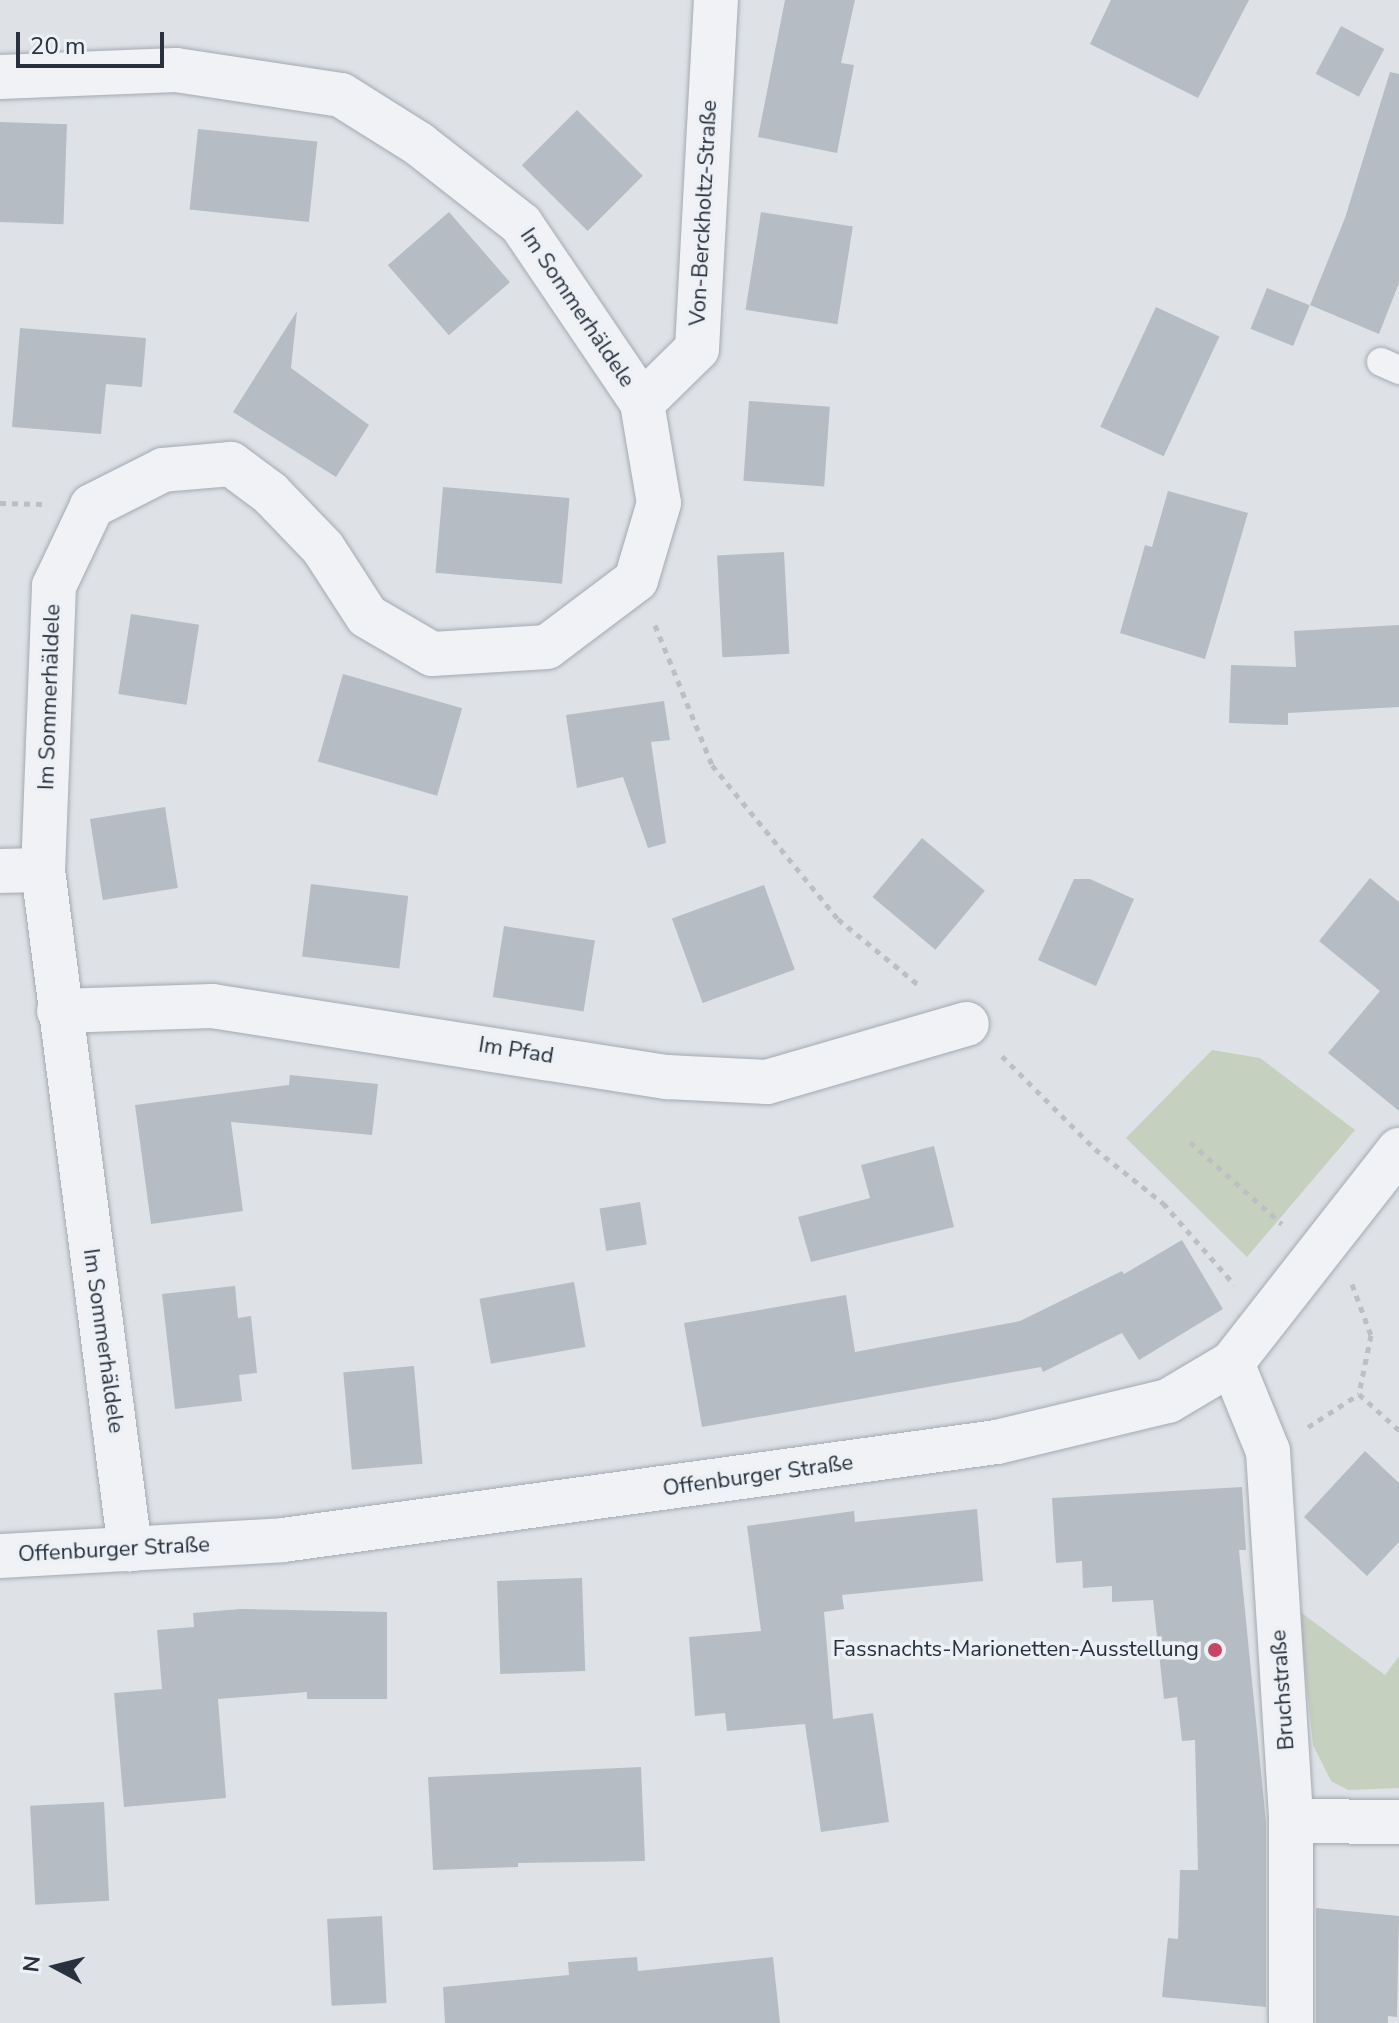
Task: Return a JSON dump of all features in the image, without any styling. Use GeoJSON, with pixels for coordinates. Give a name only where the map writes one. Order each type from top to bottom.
{"type":"FeatureCollection","features":[{"type":"Feature","properties":{"kind":"street","name":"Von-Berckholtz-Straße"},"geometry":{"type":"LineString","coordinates":[[642,403],[697,349],[716,0]]}},
{"type":"Feature","properties":{"kind":"street","name":"Im Sommerhäldele"},"geometry":{"type":"LineString","coordinates":[[0,77],[176,70],[341,95],[419,144],[521,224],[642,403],[659,503],[636,580],[547,647],[432,654],[367,616],[323,548],[270,493],[231,464],[163,470],[92,506],[54,586],[43,870],[130,1549]]}},
{"type":"Feature","properties":{"kind":"street"},"geometry":{"type":"LineString","coordinates":[[0,871],[43,870]]}},
{"type":"Feature","properties":{"kind":"street","name":"Im Pfad"},"geometry":{"type":"LineString","coordinates":[[59,1011],[212,1006],[667,1077],[767,1082],[967,1024]]}},
{"type":"Feature","properties":{"kind":"street","name":"Offenburger Straße"},"geometry":{"type":"LineString","coordinates":[[0,1556],[283,1540],[997,1442],[1168,1401],[1232,1363],[1399,1150]]}},
{"type":"Feature","properties":{"kind":"street","name":"Bruchstraße"},"geometry":{"type":"LineString","coordinates":[[1232,1363],[1268,1451],[1291,1821],[1291,2023]]}},
{"type":"Feature","properties":{"kind":"street"},"geometry":{"type":"LineString","coordinates":[[1291,1821],[1399,1822]]}},
{"type":"Feature","properties":{"kind":"path"},"geometry":{"type":"LineString","coordinates":[[1190,1142],[1317,1256],[1351,1279],[1371,1335],[1359,1394],[1268,1451]]}},
{"type":"Feature","properties":{"kind":"path"},"geometry":{"type":"LineString","coordinates":[[1359,1394],[1399,1430]]}},
{"type":"Feature","properties":{"kind":"green space"},"geometry":{"type":"Polygon","coordinates":[[[1212,1050],[1260,1058],[1355,1130],[1247,1257],[1126,1138],[1212,1050]]]}},
{"type":"Feature","properties":{"kind":"green space"},"geometry":{"type":"Polygon","coordinates":[[[1299,1611],[1385,1675],[1399,1656],[1399,1788],[1348,1790],[1331,1781],[1313,1745],[1299,1611]]]}},
{"type":"Feature","properties":{"kind":"building"},"geometry":{"type":"Polygon","coordinates":[[[785,0],[855,0],[841,63],[854,65],[837,153],[758,137],[785,0]]]}},
{"type":"Feature","properties":{"kind":"building"},"geometry":{"type":"Polygon","coordinates":[[[1111,0],[1249,0],[1198,98],[1090,44],[1111,0]]]}},
{"type":"Feature","properties":{"kind":"building"},"geometry":{"type":"Polygon","coordinates":[[[1341,26],[1384,49],[1359,97],[1316,74],[1341,26]]]}},
{"type":"Feature","properties":{"kind":"building"},"geometry":{"type":"Polygon","coordinates":[[[1390,72],[1399,74],[1399,283],[1379,334],[1310,305],[1345,218],[1390,72]]]}},
{"type":"Feature","properties":{"kind":"building"},"geometry":{"type":"Polygon","coordinates":[[[577,110],[643,176],[588,231],[522,165],[577,110]]]}},
{"type":"Feature","properties":{"kind":"building"},"geometry":{"type":"Polygon","coordinates":[[[0,122],[67,124],[63,224],[0,222],[0,122]]]}},
{"type":"Feature","properties":{"kind":"building"},"geometry":{"type":"Polygon","coordinates":[[[198,129],[317,142],[309,222],[190,210],[198,129]]]}},
{"type":"Feature","properties":{"kind":"building"},"geometry":{"type":"Polygon","coordinates":[[[449,212],[510,282],[449,335],[388,265],[449,212]]]}},
{"type":"Feature","properties":{"kind":"building"},"geometry":{"type":"Polygon","coordinates":[[[761,212],[853,227],[837,324],[746,310],[761,212]]]}},
{"type":"Feature","properties":{"kind":"building"},"geometry":{"type":"Polygon","coordinates":[[[1267,288],[1310,305],[1293,346],[1251,329],[1267,288]]]}},
{"type":"Feature","properties":{"kind":"building"},"geometry":{"type":"Polygon","coordinates":[[[1156,307],[1219,337],[1164,456],[1100,427],[1156,307]]]}},
{"type":"Feature","properties":{"kind":"building"},"geometry":{"type":"Polygon","coordinates":[[[297,311],[291,368],[369,425],[336,477],[233,412],[297,311]]]}},
{"type":"Feature","properties":{"kind":"building"},"geometry":{"type":"Polygon","coordinates":[[[20,328],[146,338],[142,387],[106,384],[101,434],[12,427],[20,328]]]}},
{"type":"Feature","properties":{"kind":"building"},"geometry":{"type":"Polygon","coordinates":[[[749,401],[830,407],[824,486],[743,481],[749,401]]]}},
{"type":"Feature","properties":{"kind":"building"},"geometry":{"type":"Polygon","coordinates":[[[443,487],[570,498],[562,584],[436,573],[443,487]]]}},
{"type":"Feature","properties":{"kind":"building"},"geometry":{"type":"Polygon","coordinates":[[[1168,491],[1248,513],[1205,659],[1120,633],[1145,545],[1152,547],[1168,491]]]}},
{"type":"Feature","properties":{"kind":"building"},"geometry":{"type":"Polygon","coordinates":[[[784,552],[789,654],[722,657],[717,556],[784,552]]]}},
{"type":"Feature","properties":{"kind":"building"},"geometry":{"type":"Polygon","coordinates":[[[131,614],[199,625],[186,705],[118,694],[131,614]]]}},
{"type":"Feature","properties":{"kind":"building"},"geometry":{"type":"Polygon","coordinates":[[[1399,625],[1399,707],[1288,713],[1288,725],[1229,723],[1231,665],[1296,667],[1294,631],[1399,625]]]}},
{"type":"Feature","properties":{"kind":"building"},"geometry":{"type":"Polygon","coordinates":[[[343,674],[462,708],[437,796],[318,761],[343,674]]]}},
{"type":"Feature","properties":{"kind":"building"},"geometry":{"type":"Polygon","coordinates":[[[664,701],[670,740],[651,742],[666,843],[648,848],[623,777],[577,788],[566,715],[664,701]]]}},
{"type":"Feature","properties":{"kind":"building"},"geometry":{"type":"Polygon","coordinates":[[[165,807],[178,888],[103,900],[90,819],[165,807]]]}},
{"type":"Feature","properties":{"kind":"building"},"geometry":{"type":"Polygon","coordinates":[[[922,838],[985,891],[935,950],[873,897],[922,838]]]}},
{"type":"Feature","properties":{"kind":"building"},"geometry":{"type":"Polygon","coordinates":[[[1370,878],[1399,902],[1399,1111],[1328,1053],[1380,991],[1319,941],[1370,878]]]}},
{"type":"Feature","properties":{"kind":"building"},"geometry":{"type":"Polygon","coordinates":[[[1074,879],[1090,879],[1134,899],[1096,986],[1038,960],[1074,879]]]}},
{"type":"Feature","properties":{"kind":"building"},"geometry":{"type":"Polygon","coordinates":[[[311,884],[408,896],[399,968],[302,956],[311,884]]]}},
{"type":"Feature","properties":{"kind":"building"},"geometry":{"type":"Polygon","coordinates":[[[764,885],[795,970],[703,1003],[672,919],[764,885]]]}},
{"type":"Feature","properties":{"kind":"building"},"geometry":{"type":"Polygon","coordinates":[[[504,926],[595,940],[584,1012],[493,997],[504,926]]]}},
{"type":"Feature","properties":{"kind":"building"},"geometry":{"type":"Polygon","coordinates":[[[290,1075],[378,1084],[372,1135],[231,1122],[243,1211],[151,1224],[135,1105],[289,1085],[290,1075]]]}},
{"type":"Feature","properties":{"kind":"building"},"geometry":{"type":"Polygon","coordinates":[[[934,1146],[954,1227],[811,1262],[798,1217],[870,1198],[861,1165],[934,1146]]]}},
{"type":"Feature","properties":{"kind":"building"},"geometry":{"type":"Polygon","coordinates":[[[640,1202],[647,1244],[606,1251],[600,1208],[640,1202]]]}},
{"type":"Feature","properties":{"kind":"building"},"geometry":{"type":"Polygon","coordinates":[[[1182,1240],[1223,1309],[1139,1360],[1122,1333],[1043,1372],[1041,1367],[702,1427],[684,1323],[846,1295],[855,1352],[1020,1321],[1122,1271],[1124,1274],[1182,1240]]]}},
{"type":"Feature","properties":{"kind":"building"},"geometry":{"type":"Polygon","coordinates":[[[574,1282],[585,1347],[491,1364],[479,1299],[574,1282]]]}},
{"type":"Feature","properties":{"kind":"building"},"geometry":{"type":"Polygon","coordinates":[[[235,1286],[238,1318],[251,1316],[257,1373],[239,1375],[242,1401],[175,1409],[162,1294],[235,1286]]]}},
{"type":"Feature","properties":{"kind":"building"},"geometry":{"type":"Polygon","coordinates":[[[414,1366],[423,1464],[352,1470],[343,1372],[414,1366]]]}},
{"type":"Feature","properties":{"kind":"building"},"geometry":{"type":"Polygon","coordinates":[[[1365,1451],[1399,1483],[1399,1542],[1367,1576],[1304,1517],[1365,1451]]]}},
{"type":"Feature","properties":{"kind":"building"},"geometry":{"type":"Polygon","coordinates":[[[1242,1487],[1246,1550],[1239,1550],[1266,1822],[1266,2007],[1162,1997],[1168,1938],[1178,1939],[1180,1870],[1198,1870],[1195,1740],[1182,1741],[1177,1697],[1164,1699],[1153,1600],[1112,1602],[1112,1586],[1083,1588],[1082,1561],[1056,1563],[1052,1498],[1242,1487]]]}},
{"type":"Feature","properties":{"kind":"building"},"geometry":{"type":"Polygon","coordinates":[[[977,1509],[983,1581],[842,1595],[844,1609],[824,1612],[833,1719],[873,1713],[889,1822],[821,1832],[805,1724],[727,1731],[725,1713],[695,1716],[689,1637],[761,1631],[747,1526],[854,1511],[855,1522],[977,1509]]]}},
{"type":"Feature","properties":{"kind":"building"},"geometry":{"type":"Polygon","coordinates":[[[582,1578],[585,1671],[500,1674],[497,1581],[582,1578]]]}},
{"type":"Feature","properties":{"kind":"building"},"geometry":{"type":"Polygon","coordinates":[[[240,1609],[387,1612],[387,1699],[307,1699],[307,1692],[218,1699],[226,1798],[124,1807],[114,1693],[162,1689],[157,1630],[194,1627],[193,1613],[240,1609]]]}},
{"type":"Feature","properties":{"kind":"building"},"geometry":{"type":"Polygon","coordinates":[[[641,1767],[645,1861],[518,1863],[518,1867],[433,1870],[428,1777],[641,1767]]]}},
{"type":"Feature","properties":{"kind":"building"},"geometry":{"type":"Polygon","coordinates":[[[104,1802],[109,1901],[35,1905],[30,1806],[104,1802]]]}},
{"type":"Feature","properties":{"kind":"building"},"geometry":{"type":"Polygon","coordinates":[[[1316,1908],[1399,1916],[1397,2017],[1388,2016],[1388,2023],[1316,2023],[1316,1908]]]}},
{"type":"Feature","properties":{"kind":"building"},"geometry":{"type":"Polygon","coordinates":[[[382,1916],[387,2003],[332,2006],[327,1919],[382,1916]]]}},
{"type":"Feature","properties":{"kind":"building"},"geometry":{"type":"Polygon","coordinates":[[[637,1957],[638,1971],[773,1957],[780,2023],[445,2023],[443,1987],[569,1975],[568,1962],[637,1957]]]}},
{"type":"Feature","properties":{"kind":"place","name":"Fassnachts-Marionetten-Ausstellung"},"geometry":{"type":"Point","coordinates":[1215,1650]}}]}
